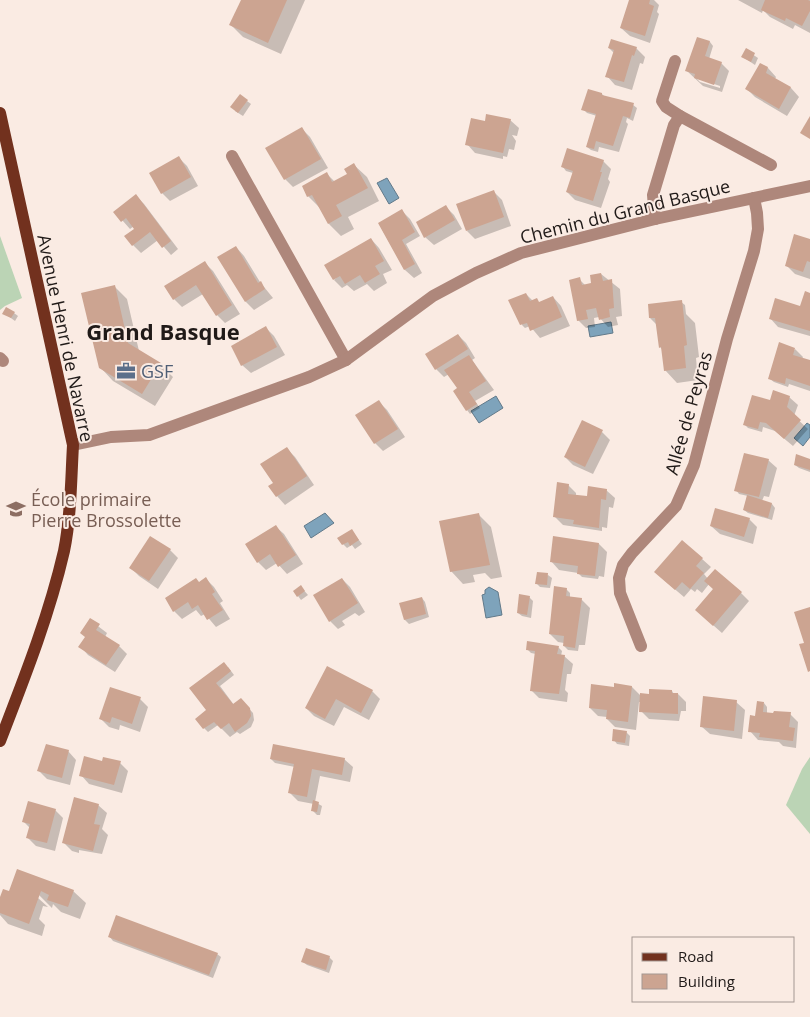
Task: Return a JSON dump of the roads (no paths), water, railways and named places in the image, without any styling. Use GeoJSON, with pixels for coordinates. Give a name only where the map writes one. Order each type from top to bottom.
{"type":"FeatureCollection","features":[{"type":"Feature","properties":{"kind":"main road","name":"Avenue Henri de Navarre"},"geometry":{"type":"LineString","coordinates":[[0,113],[73,445],[64,550],[40,636],[0,742]]}},
{"type":"Feature","properties":{"kind":"street"},"geometry":{"type":"LineString","coordinates":[[675,61],[662,101],[666,107],[771,166]]}},
{"type":"Feature","properties":{"kind":"street"},"geometry":{"type":"LineString","coordinates":[[655,218],[653,195],[674,125],[680,116]]}},
{"type":"Feature","properties":{"kind":"street"},"geometry":{"type":"LineString","coordinates":[[232,156],[346,360]]}},
{"type":"Feature","properties":{"kind":"street","name":"Chemin du Grand Basque"},"geometry":{"type":"LineString","coordinates":[[73,445],[111,437],[149,435],[309,377],[346,360],[433,296],[476,273],[521,253],[655,218],[810,186]]}},
{"type":"Feature","properties":{"kind":"street","name":"Allée de Peyras"},"geometry":{"type":"LineString","coordinates":[[641,646],[620,593],[619,578],[623,565],[632,552],[676,506],[694,465],[727,339],[754,251],[758,229],[754,198]]}},
{"type":"Feature","properties":{"kind":"water"},"geometry":{"type":"Polygon","coordinates":[[[387,178],[399,198],[389,204],[377,183],[387,178]]]}},
{"type":"Feature","properties":{"kind":"water"},"geometry":{"type":"Polygon","coordinates":[[[611,322],[613,333],[590,337],[588,326],[611,322]]]}},
{"type":"Feature","properties":{"kind":"water"},"geometry":{"type":"Polygon","coordinates":[[[496,396],[503,408],[479,423],[471,411],[496,396]]]}},
{"type":"Feature","properties":{"kind":"water"},"geometry":{"type":"Polygon","coordinates":[[[807,423],[810,425],[810,437],[803,446],[794,438],[807,423]]]}},
{"type":"Feature","properties":{"kind":"water"},"geometry":{"type":"Polygon","coordinates":[[[325,513],[334,523],[311,538],[304,526],[325,513]]]}},
{"type":"Feature","properties":{"kind":"water"},"geometry":{"type":"Polygon","coordinates":[[[489,587],[498,592],[502,615],[486,618],[482,595],[485,594],[485,590],[489,587]]]}},
{"type":"Feature","properties":{"kind":"place","name":"GSF"},"geometry":{"type":"Point","coordinates":[126,371]}},
{"type":"Feature","properties":{"kind":"place","name":"École primaire Pierre Brossolette"},"geometry":{"type":"Point","coordinates":[16,509]}},
{"type":"Feature","properties":{"kind":"district","name":"Grand Basque"},"geometry":{"type":"Point","coordinates":[163,331]}}]}
